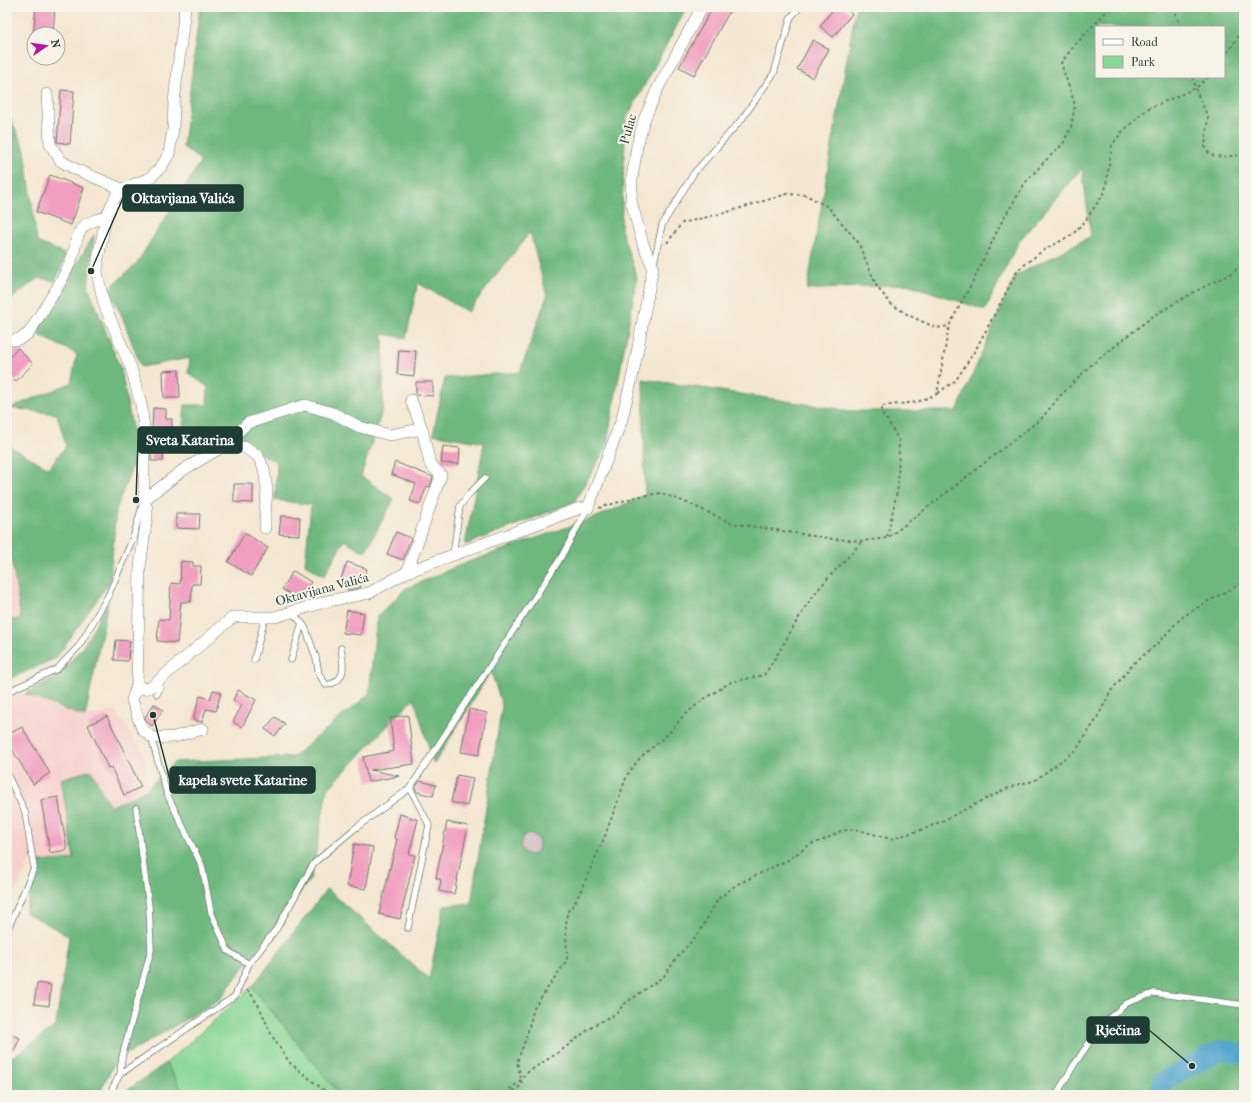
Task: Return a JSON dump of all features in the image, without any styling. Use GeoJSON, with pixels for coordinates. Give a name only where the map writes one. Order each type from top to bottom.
{"type":"FeatureCollection","features":[{"type":"Feature","properties":{"kind":"street"},"geometry":{"type":"LineString","coordinates":[[186,7],[174,102],[174,129],[169,154],[150,178],[122,189],[116,196],[106,217],[100,244],[97,272],[104,304],[131,368],[141,404],[144,428],[144,500],[147,509],[147,516],[140,567],[137,685],[132,700],[142,729],[154,738],[174,737],[203,729]]}},
{"type":"Feature","properties":{"kind":"street","name":"Pulac"},"geometry":{"type":"LineString","coordinates":[[653,268],[642,244],[631,200],[632,179],[637,146],[644,120],[657,90],[702,7]]}},
{"type":"Feature","properties":{"kind":"street"},"geometry":{"type":"LineString","coordinates":[[47,94],[50,144],[61,161],[74,169],[122,189]]}},
{"type":"Feature","properties":{"kind":"street"},"geometry":{"type":"LineString","coordinates":[[7,339],[20,340],[29,333],[68,268],[82,227],[93,221],[106,217]]}},
{"type":"Feature","properties":{"kind":"street"},"geometry":{"type":"LineString","coordinates":[[588,508],[621,422],[633,374],[653,268]]}},
{"type":"Feature","properties":{"kind":"street"},"geometry":{"type":"LineString","coordinates":[[407,572],[441,475],[430,464],[422,429],[411,400]]}},
{"type":"Feature","properties":{"kind":"street"},"geometry":{"type":"LineString","coordinates":[[144,500],[183,470],[220,448],[248,423],[305,405],[333,413],[360,427],[390,435],[422,429]]}},
{"type":"Feature","properties":{"kind":"street"},"geometry":{"type":"LineString","coordinates":[[220,448],[244,447],[258,456],[264,469],[267,490],[264,515],[265,528]]}},
{"type":"Feature","properties":{"kind":"street","name":"Oktavijana Valića"},"geometry":{"type":"LineString","coordinates":[[137,685],[144,689],[151,687],[156,688],[233,618],[275,617],[328,601],[369,593],[407,572],[580,508],[588,508]]}},
{"type":"Feature","properties":{"kind":"lane"},"geometry":{"type":"LineString","coordinates":[[653,268],[662,224],[694,173],[742,119],[774,72],[791,18],[800,7]]}},
{"type":"Feature","properties":{"kind":"lane"},"geometry":{"type":"LineString","coordinates":[[453,555],[460,506],[469,494],[485,478]]}},
{"type":"Feature","properties":{"kind":"lane"},"geometry":{"type":"LineString","coordinates":[[7,692],[57,669],[79,646],[108,596],[132,538],[144,500]]}},
{"type":"Feature","properties":{"kind":"lane"},"geometry":{"type":"LineString","coordinates":[[120,1074],[235,996],[249,964],[277,928],[314,863],[353,830],[410,788],[560,559],[588,508]]}},
{"type":"Feature","properties":{"kind":"lane"},"geometry":{"type":"LineString","coordinates":[[292,612],[305,628],[311,641],[319,674],[326,685],[335,684],[341,677],[344,664],[342,648]]}},
{"type":"Feature","properties":{"kind":"lane"},"geometry":{"type":"LineString","coordinates":[[254,660],[265,617]]}},
{"type":"Feature","properties":{"kind":"lane"},"geometry":{"type":"LineString","coordinates":[[291,660],[302,623]]}},
{"type":"Feature","properties":{"kind":"lane"},"geometry":{"type":"LineString","coordinates":[[154,738],[153,744],[167,794],[202,866],[211,912],[228,951],[249,964]]}},
{"type":"Feature","properties":{"kind":"lane"},"geometry":{"type":"LineString","coordinates":[[7,774],[25,812],[34,868],[7,931]]}},
{"type":"Feature","properties":{"kind":"lane"},"geometry":{"type":"LineString","coordinates":[[408,928],[429,825],[410,788]]}},
{"type":"Feature","properties":{"kind":"lane"},"geometry":{"type":"LineString","coordinates":[[109,1095],[120,1074],[122,1057],[151,950],[149,906],[136,808]]}},
{"type":"Feature","properties":{"kind":"lane"},"geometry":{"type":"LineString","coordinates":[[1056,1095],[1101,1025],[1127,1003],[1154,994],[1244,1005]]}},
{"type":"Feature","properties":{"kind":"path"},"geometry":{"type":"LineString","coordinates":[[937,394],[949,326],[1001,223],[1025,184],[1045,161],[1063,144],[1072,127],[1075,105],[1060,63],[1111,7]]}},
{"type":"Feature","properties":{"kind":"path"},"geometry":{"type":"LineString","coordinates":[[1174,7],[1180,26]]}},
{"type":"Feature","properties":{"kind":"path"},"geometry":{"type":"LineString","coordinates":[[1225,56],[1244,28]]}},
{"type":"Feature","properties":{"kind":"path"},"geometry":{"type":"LineString","coordinates":[[1193,78],[1208,117],[1205,147],[1210,155],[1222,158],[1244,155]]}},
{"type":"Feature","properties":{"kind":"path"},"geometry":{"type":"LineString","coordinates":[[887,538],[898,487],[899,441],[888,421],[882,414],[882,406],[917,402],[937,394],[956,380],[976,349],[1018,270],[1041,252],[1073,234],[1085,222],[1105,192],[1112,145],[1123,131],[1148,110],[1196,88],[1207,78]]}},
{"type":"Feature","properties":{"kind":"path"},"geometry":{"type":"LineString","coordinates":[[667,244],[682,223],[787,194],[806,195],[828,207],[858,242],[877,287],[891,304],[910,316],[937,328],[949,326]]}},
{"type":"Feature","properties":{"kind":"path"},"geometry":{"type":"LineString","coordinates":[[588,508],[602,508],[660,493],[690,504],[731,523],[833,539],[862,540],[887,538],[926,510],[1042,418],[1059,397],[1091,365],[1153,316],[1194,292],[1230,274],[1244,264]]}},
{"type":"Feature","properties":{"kind":"path"},"geometry":{"type":"LineString","coordinates":[[508,1095],[522,1084],[517,1062],[526,1038],[534,1008],[567,960],[567,912],[575,903],[605,836],[627,775],[640,758],[669,733],[683,716],[704,699],[731,682],[764,675],[810,600],[862,540]]}},
{"type":"Feature","properties":{"kind":"path"},"geometry":{"type":"LineString","coordinates":[[499,1095],[508,1091],[521,1080],[525,1074],[559,1052],[596,1024],[617,1013],[623,1005],[664,976],[699,933],[718,899],[736,885],[788,860],[811,844],[826,839],[841,831],[855,829],[891,839],[927,828],[1004,790],[1019,784],[1034,781],[1076,750],[1096,720],[1111,691],[1134,663],[1157,644],[1181,618],[1203,604],[1244,582]]}},
{"type":"Feature","properties":{"kind":"path"},"geometry":{"type":"LineString","coordinates":[[240,984],[251,994],[260,1008],[272,1036],[290,1063],[330,1095]]}},
{"type":"Feature","properties":{"kind":"shaded area"},"geometry":{"type":"Polygon","coordinates":[[[7,529],[21,620],[7,620],[7,529]]]}},
{"type":"Feature","properties":{"kind":"shaded area"},"geometry":{"type":"Polygon","coordinates":[[[25,694],[85,717],[115,711],[145,755],[146,790],[110,807],[74,859],[29,862],[7,914],[7,697],[25,694]]]}},
{"type":"Feature","properties":{"kind":"shaded area"},"geometry":{"type":"Polygon","coordinates":[[[529,833],[534,834],[540,843],[539,849],[535,854],[529,855],[523,852],[520,845],[523,836],[529,833]]]}},
{"type":"Feature","properties":{"kind":"green space"},"geometry":{"type":"Polygon","coordinates":[[[200,7],[687,7],[626,119],[621,229],[637,278],[606,448],[574,502],[465,545],[484,443],[433,434],[445,378],[520,372],[547,296],[530,232],[468,312],[418,283],[406,338],[383,334],[383,408],[361,476],[394,499],[365,552],[344,540],[324,576],[305,564],[311,505],[275,500],[277,462],[217,432],[181,445],[185,405],[207,405],[208,387],[188,373],[190,358],[141,367],[122,316],[109,289],[137,263],[201,161],[183,147],[200,7]]]}},
{"type":"Feature","properties":{"kind":"green space"},"geometry":{"type":"Polygon","coordinates":[[[856,7],[1244,7],[1244,1095],[340,1095],[252,987],[327,889],[429,979],[444,906],[471,903],[502,706],[491,671],[434,764],[414,698],[327,790],[311,878],[220,999],[122,1057],[114,1064],[98,1095],[7,1095],[7,1055],[14,1056],[56,1026],[69,936],[25,912],[40,862],[74,859],[61,779],[91,770],[110,807],[146,790],[174,762],[293,757],[369,694],[377,617],[405,589],[460,565],[599,516],[645,495],[643,379],[851,411],[957,411],[1015,276],[1091,236],[1082,168],[1019,241],[985,310],[907,284],[807,290],[856,7]],[[529,833],[523,836],[520,845],[523,852],[529,855],[535,854],[539,848],[538,839],[533,834],[529,833]]]}},
{"type":"Feature","properties":{"kind":"green space"},"geometry":{"type":"Polygon","coordinates":[[[7,111],[25,150],[37,242],[67,255],[55,281],[38,278],[10,300],[7,297],[7,111]]]}},
{"type":"Feature","properties":{"kind":"green space"},"geometry":{"type":"Polygon","coordinates":[[[94,235],[88,286],[121,370],[137,454],[116,510],[110,581],[56,658],[7,680],[7,620],[21,619],[7,529],[7,445],[49,468],[66,446],[57,414],[10,408],[71,383],[77,354],[35,333],[94,235]]]}},
{"type":"Feature","properties":{"kind":"green space"},"geometry":{"type":"Polygon","coordinates":[[[108,602],[85,717],[25,694],[56,678],[83,647],[108,602]]]}},
{"type":"Feature","properties":{"kind":"green space"},"geometry":{"type":"Polygon","coordinates":[[[252,987],[340,1095],[185,1095],[166,1063],[252,987]]]}},
{"type":"Feature","properties":{"kind":"green space"},"geometry":{"type":"Polygon","coordinates":[[[166,1063],[185,1095],[121,1095],[166,1063]]]}},
{"type":"Feature","properties":{"kind":"building"},"geometry":{"type":"Polygon","coordinates":[[[36,7],[55,7],[54,26],[34,26],[36,7]]]}},
{"type":"Feature","properties":{"kind":"building"},"geometry":{"type":"Polygon","coordinates":[[[713,7],[732,7],[694,75],[679,67],[713,7]]]}},
{"type":"Feature","properties":{"kind":"building"},"geometry":{"type":"Polygon","coordinates":[[[835,7],[844,7],[852,14],[833,37],[820,26],[835,7]]]}},
{"type":"Feature","properties":{"kind":"building"},"geometry":{"type":"Polygon","coordinates":[[[813,40],[829,49],[813,78],[797,69],[813,40]]]}},
{"type":"Feature","properties":{"kind":"building"},"geometry":{"type":"Polygon","coordinates":[[[61,90],[74,91],[70,144],[57,142],[61,90]]]}},
{"type":"Feature","properties":{"kind":"building"},"geometry":{"type":"Polygon","coordinates":[[[50,175],[84,188],[71,225],[36,212],[50,175]]]}},
{"type":"Feature","properties":{"kind":"building"},"geometry":{"type":"Polygon","coordinates":[[[18,348],[33,364],[16,381],[14,379],[7,385],[7,360],[18,348]]]}},
{"type":"Feature","properties":{"kind":"building"},"geometry":{"type":"Polygon","coordinates":[[[399,350],[416,351],[414,376],[397,374],[399,350]]]}},
{"type":"Feature","properties":{"kind":"building"},"geometry":{"type":"Polygon","coordinates":[[[179,370],[180,398],[164,398],[163,371],[179,370]]]}},
{"type":"Feature","properties":{"kind":"building"},"geometry":{"type":"Polygon","coordinates":[[[416,382],[433,382],[433,396],[416,395],[416,382]]]}},
{"type":"Feature","properties":{"kind":"building"},"geometry":{"type":"Polygon","coordinates":[[[153,408],[166,409],[166,419],[172,419],[172,446],[165,446],[165,449],[163,448],[163,461],[151,461],[153,408]]]}},
{"type":"Feature","properties":{"kind":"building"},"geometry":{"type":"Polygon","coordinates":[[[443,446],[460,448],[459,464],[441,463],[443,446]]]}},
{"type":"Feature","properties":{"kind":"building"},"geometry":{"type":"Polygon","coordinates":[[[395,462],[433,477],[430,487],[427,486],[420,504],[410,501],[416,484],[391,474],[395,462]]]}},
{"type":"Feature","properties":{"kind":"building"},"geometry":{"type":"Polygon","coordinates":[[[234,484],[253,484],[253,503],[234,502],[234,484]]]}},
{"type":"Feature","properties":{"kind":"building"},"geometry":{"type":"Polygon","coordinates":[[[176,514],[200,514],[199,529],[176,528],[176,514]]]}},
{"type":"Feature","properties":{"kind":"building"},"geometry":{"type":"Polygon","coordinates":[[[281,516],[300,517],[299,535],[279,534],[281,516]]]}},
{"type":"Feature","properties":{"kind":"building"},"geometry":{"type":"Polygon","coordinates":[[[396,532],[411,538],[403,560],[387,554],[396,532]]]}},
{"type":"Feature","properties":{"kind":"building"},"geometry":{"type":"Polygon","coordinates":[[[245,533],[268,548],[251,576],[228,562],[245,533]]]}},
{"type":"Feature","properties":{"kind":"building"},"geometry":{"type":"Polygon","coordinates":[[[181,561],[193,562],[193,566],[201,566],[200,584],[192,584],[191,602],[181,602],[177,643],[157,641],[159,619],[169,620],[171,583],[180,584],[181,561]]]}},
{"type":"Feature","properties":{"kind":"building"},"geometry":{"type":"Polygon","coordinates":[[[347,562],[367,569],[360,588],[347,590],[349,583],[341,579],[347,562]]]}},
{"type":"Feature","properties":{"kind":"building"},"geometry":{"type":"Polygon","coordinates":[[[293,571],[311,582],[304,594],[290,594],[282,589],[293,571]]]}},
{"type":"Feature","properties":{"kind":"building"},"geometry":{"type":"Polygon","coordinates":[[[347,610],[364,613],[361,635],[343,633],[347,610]]]}},
{"type":"Feature","properties":{"kind":"building"},"geometry":{"type":"Polygon","coordinates":[[[116,640],[130,641],[128,661],[114,660],[116,640]]]}},
{"type":"Feature","properties":{"kind":"building"},"geometry":{"type":"Polygon","coordinates":[[[213,690],[221,692],[216,711],[206,709],[202,722],[193,720],[200,696],[210,699],[213,690]]]}},
{"type":"Feature","properties":{"kind":"building"},"geometry":{"type":"Polygon","coordinates":[[[238,690],[256,700],[242,727],[233,722],[242,705],[233,700],[238,690]]]}},
{"type":"Feature","properties":{"kind":"building"},"geometry":{"type":"Polygon","coordinates":[[[154,704],[163,710],[152,726],[147,722],[145,717],[154,704]]]}},
{"type":"Feature","properties":{"kind":"building"},"geometry":{"type":"Polygon","coordinates":[[[469,709],[487,713],[479,755],[461,752],[469,709]]]}},
{"type":"Feature","properties":{"kind":"building"},"geometry":{"type":"Polygon","coordinates":[[[408,715],[414,764],[371,770],[399,776],[368,782],[363,757],[394,751],[390,718],[408,715]]]}},
{"type":"Feature","properties":{"kind":"building"},"geometry":{"type":"Polygon","coordinates":[[[107,716],[141,787],[124,795],[111,767],[108,768],[88,725],[107,716]]]}},
{"type":"Feature","properties":{"kind":"building"},"geometry":{"type":"Polygon","coordinates":[[[275,717],[285,724],[275,736],[265,729],[275,717]]]}},
{"type":"Feature","properties":{"kind":"building"},"geometry":{"type":"Polygon","coordinates":[[[22,727],[50,773],[33,784],[7,741],[7,735],[22,727]]]}},
{"type":"Feature","properties":{"kind":"building"},"geometry":{"type":"Polygon","coordinates":[[[457,775],[473,778],[467,806],[451,802],[457,775]]]}},
{"type":"Feature","properties":{"kind":"building"},"geometry":{"type":"Polygon","coordinates":[[[420,781],[436,785],[433,796],[417,792],[415,788],[420,781]]]}},
{"type":"Feature","properties":{"kind":"building"},"geometry":{"type":"Polygon","coordinates":[[[58,797],[67,850],[50,853],[41,800],[58,797]]]}},
{"type":"Feature","properties":{"kind":"building"},"geometry":{"type":"Polygon","coordinates":[[[400,814],[418,820],[409,854],[415,855],[400,919],[379,914],[397,839],[394,838],[400,814]]]}},
{"type":"Feature","properties":{"kind":"building"},"geometry":{"type":"Polygon","coordinates":[[[447,822],[468,826],[454,894],[439,891],[441,880],[436,878],[447,822]]]}},
{"type":"Feature","properties":{"kind":"building"},"geometry":{"type":"Polygon","coordinates":[[[354,844],[373,847],[366,889],[347,886],[354,844]]]}},
{"type":"Feature","properties":{"kind":"building"},"geometry":{"type":"Polygon","coordinates":[[[37,983],[51,985],[49,1006],[34,1004],[37,983]]]}},
{"type":"Feature","properties":{"kind":"building"},"geometry":{"type":"Polygon","coordinates":[[[7,1033],[20,1038],[14,1051],[7,1048],[7,1033]]]}},
{"type":"Feature","properties":{"kind":"waterway"},"geometry":{"type":"LineString","coordinates":[[1159,1095],[1163,1081],[1221,1050],[1244,1054]]}},
{"type":"Feature","properties":{"kind":"place","name":"Oktavijana Valića"},"geometry":{"type":"Point","coordinates":[91,271]}},
{"type":"Feature","properties":{"kind":"place","name":"Sveta Katarina"},"geometry":{"type":"Point","coordinates":[136,500]}},
{"type":"Feature","properties":{"kind":"place","name":"kapela svete Katarine"},"geometry":{"type":"Point","coordinates":[153,715]}},
{"type":"Feature","properties":{"kind":"place","name":"Rječina"},"geometry":{"type":"Point","coordinates":[1192,1066]}}]}
